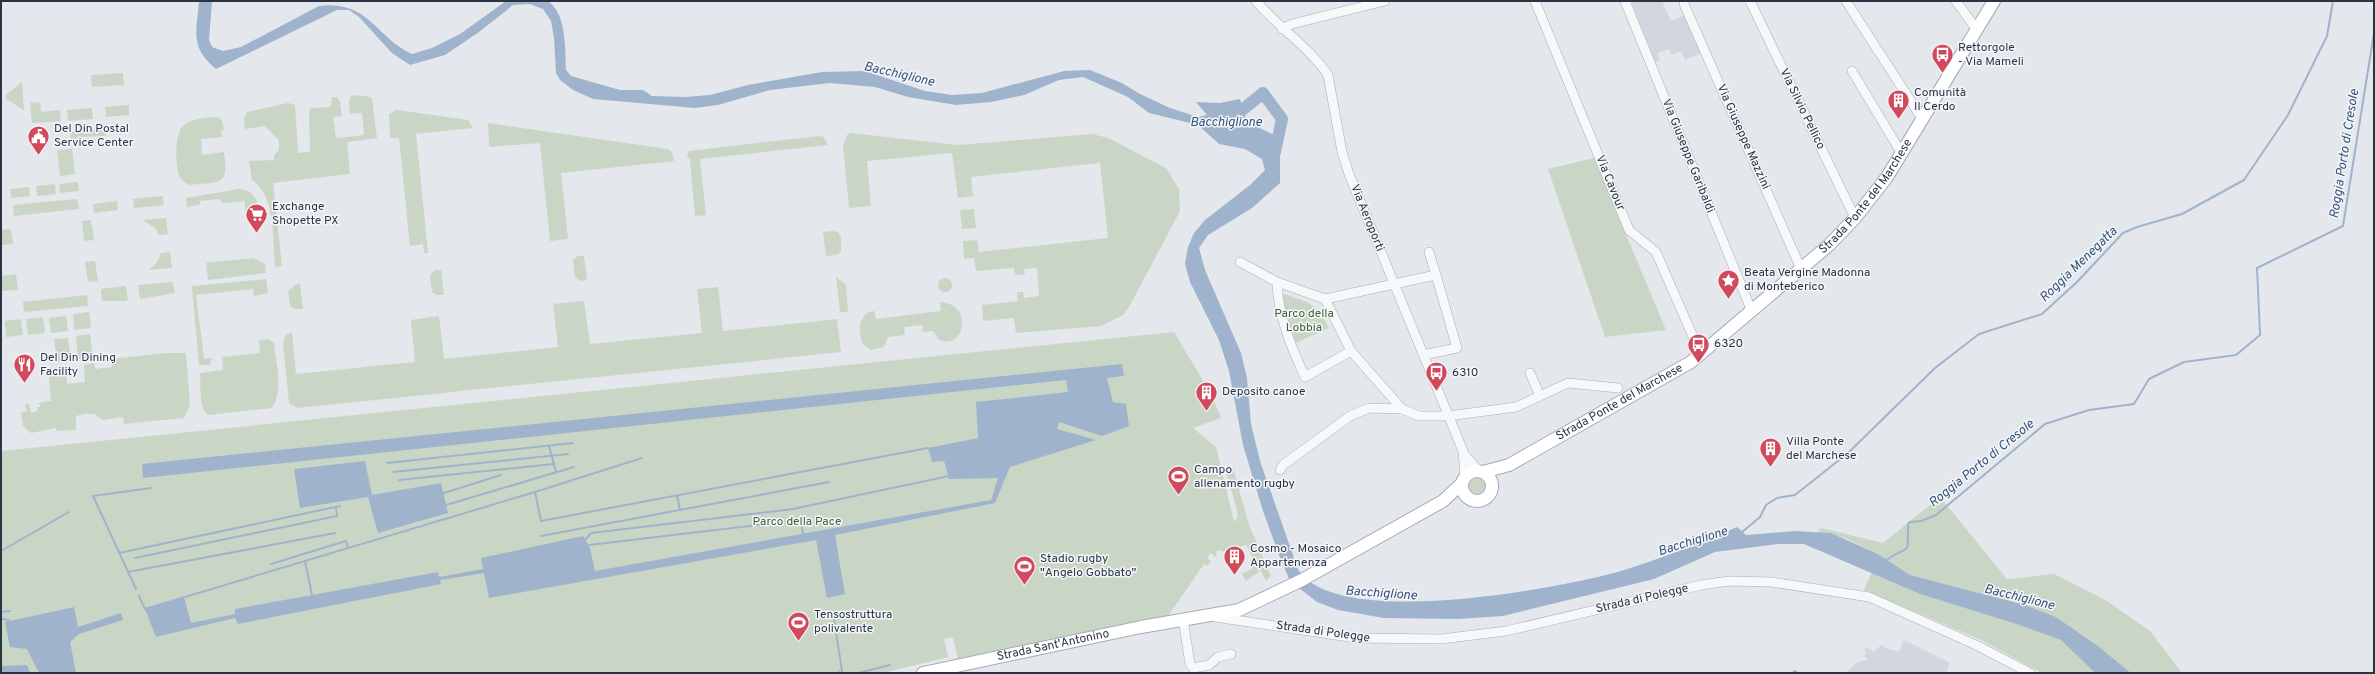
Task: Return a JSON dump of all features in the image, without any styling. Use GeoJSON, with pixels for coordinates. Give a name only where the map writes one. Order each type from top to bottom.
{"type":"FeatureCollection","features":[{"type":"Feature","properties":{"kind":"main road","name":"Strada Ponte del Marchese"},"geometry":{"type":"LineString","coordinates":[[1238,612],[1443,501],[1472,472],[1509,465],[1636,395],[1701,355],[1829,245],[1855,218],[1902,154],[1994,1]]}},
{"type":"Feature","properties":{"kind":"main road","name":"Strada Ponte del Marchese"},"geometry":{"type":"LineString","coordinates":[[1443,501],[1468,498],[1476,501],[1484,500],[1490,494],[1493,486],[1509,465]]}},
{"type":"Feature","properties":{"kind":"main road"},"geometry":{"type":"LineString","coordinates":[[1481,471],[1490,477],[1493,486]]}},
{"type":"Feature","properties":{"kind":"main road"},"geometry":{"type":"LineString","coordinates":[[1464,480],[1463,491],[1468,498]]}},
{"type":"Feature","properties":{"kind":"main road","name":"Strada Sant'Antonino"},"geometry":{"type":"LineString","coordinates":[[1185,619],[1238,612]]}},
{"type":"Feature","properties":{"kind":"main road","name":"Strada Sant'Antonino"},"geometry":{"type":"LineString","coordinates":[[923,673],[1185,619],[1238,612]]}},
{"type":"Feature","properties":{"kind":"street","name":"Via Aeroporti"},"geometry":{"type":"LineString","coordinates":[[1256,1],[1282,29],[1321,65],[1328,75],[1342,152],[1393,284],[1463,451],[1481,471]]}},
{"type":"Feature","properties":{"kind":"street"},"geometry":{"type":"LineString","coordinates":[[1282,29],[1292,24],[1385,1]]}},
{"type":"Feature","properties":{"kind":"street","name":"Via Cavour"},"geometry":{"type":"LineString","coordinates":[[1535,1],[1629,230],[1656,252],[1701,355]]}},
{"type":"Feature","properties":{"kind":"street","name":"Via Giuseppe Garibaldi"},"geometry":{"type":"LineString","coordinates":[[1625,1],[1752,312]]}},
{"type":"Feature","properties":{"kind":"street","name":"Via Silvio Pellico"},"geometry":{"type":"LineString","coordinates":[[1750,1],[1855,218]]}},
{"type":"Feature","properties":{"kind":"street"},"geometry":{"type":"LineString","coordinates":[[1846,1],[1923,120]]}},
{"type":"Feature","properties":{"kind":"street"},"geometry":{"type":"LineString","coordinates":[[1956,1],[1977,30]]}},
{"type":"Feature","properties":{"kind":"street","name":"Via Giuseppe Mazzini"},"geometry":{"type":"LineString","coordinates":[[1684,4],[1801,269]]}},
{"type":"Feature","properties":{"kind":"street"},"geometry":{"type":"LineString","coordinates":[[1852,71],[1902,154]]}},
{"type":"Feature","properties":{"kind":"street"},"geometry":{"type":"LineString","coordinates":[[1423,356],[1457,348],[1429,252]]}},
{"type":"Feature","properties":{"kind":"street"},"geometry":{"type":"LineString","coordinates":[[1240,262],[1277,282],[1325,299],[1436,275]]}},
{"type":"Feature","properties":{"kind":"street"},"geometry":{"type":"LineString","coordinates":[[1277,282],[1277,296],[1290,344],[1305,377],[1351,351]]}},
{"type":"Feature","properties":{"kind":"street"},"geometry":{"type":"LineString","coordinates":[[1325,299],[1351,351],[1402,409]]}},
{"type":"Feature","properties":{"kind":"street"},"geometry":{"type":"LineString","coordinates":[[1530,373],[1540,396]]}},
{"type":"Feature","properties":{"kind":"street","name":"Strada Ponte del Marchese"},"geometry":{"type":"LineString","coordinates":[[1280,470],[1283,465],[1320,436],[1350,416],[1380,407],[1402,409],[1419,416],[1448,416],[1516,407],[1568,383],[1618,388]]}},
{"type":"Feature","properties":{"kind":"street","name":"Via Aeroporti"},"geometry":{"type":"LineString","coordinates":[[1463,451],[1464,480]]}},
{"type":"Feature","properties":{"kind":"street","name":"Strada di Polegge"},"geometry":{"type":"LineString","coordinates":[[1238,612],[1356,638],[1441,639],[1506,631],[1701,585],[1729,581],[1771,582],[1869,597],[1976,645],[2030,673]]}},
{"type":"Feature","properties":{"kind":"street"},"geometry":{"type":"LineString","coordinates":[[1185,619],[1190,664],[1193,668],[1209,665],[1218,658],[1231,654]]}},
{"type":"Feature","properties":{"kind":"shaded area"},"geometry":{"type":"Polygon","coordinates":[[[1631,1],[1662,1],[1671,21],[1689,13],[1705,51],[1685,60],[1681,51],[1672,55],[1669,49],[1657,53],[1660,60],[1655,62],[1631,1]]]}},
{"type":"Feature","properties":{"kind":"shaded area"},"geometry":{"type":"Polygon","coordinates":[[[1904,640],[1950,663],[1946,673],[1846,673],[1856,663],[1870,659],[1867,659],[1864,655],[1867,653],[1864,650],[1866,647],[1874,652],[1881,645],[1885,648],[1899,652],[1904,640]]]}},
{"type":"Feature","properties":{"kind":"green space"},"geometry":{"type":"Polygon","coordinates":[[[123,73],[124,85],[92,87],[91,75],[123,73]]]}},
{"type":"Feature","properties":{"kind":"green space"},"geometry":{"type":"Polygon","coordinates":[[[22,82],[24,110],[6,99],[6,95],[22,82]]]}},
{"type":"Feature","properties":{"kind":"green space"},"geometry":{"type":"Polygon","coordinates":[[[357,95],[370,97],[372,99],[377,138],[347,142],[350,174],[273,183],[282,266],[275,267],[272,219],[266,197],[260,187],[252,180],[249,161],[274,160],[274,155],[279,150],[279,140],[265,126],[245,129],[244,119],[247,112],[288,103],[295,105],[298,153],[310,152],[309,112],[311,108],[331,107],[332,97],[337,97],[340,102],[342,116],[333,117],[336,138],[364,135],[362,113],[350,114],[349,101],[351,96],[357,95]]]}},
{"type":"Feature","properties":{"kind":"green space"},"geometry":{"type":"Polygon","coordinates":[[[40,102],[41,112],[60,110],[61,121],[32,123],[30,103],[40,102]]]}},
{"type":"Feature","properties":{"kind":"green space"},"geometry":{"type":"Polygon","coordinates":[[[129,105],[129,115],[106,117],[105,107],[129,105]]]}},
{"type":"Feature","properties":{"kind":"green space"},"geometry":{"type":"Polygon","coordinates":[[[92,108],[93,119],[68,121],[67,110],[92,108]]]}},
{"type":"Feature","properties":{"kind":"green space"},"geometry":{"type":"Polygon","coordinates":[[[397,110],[468,120],[473,128],[416,134],[428,253],[424,253],[423,244],[410,246],[399,138],[390,138],[389,114],[397,110]]]}},
{"type":"Feature","properties":{"kind":"green space"},"geometry":{"type":"Polygon","coordinates":[[[218,117],[222,120],[224,130],[221,131],[222,137],[201,139],[202,155],[224,152],[225,172],[223,177],[215,182],[190,185],[184,182],[178,173],[176,151],[180,130],[190,121],[218,117]]]}},
{"type":"Feature","properties":{"kind":"green space"},"geometry":{"type":"Polygon","coordinates":[[[488,123],[668,149],[672,152],[674,161],[561,173],[568,239],[550,241],[540,143],[489,147],[488,123]]]}},
{"type":"Feature","properties":{"kind":"green space"},"geometry":{"type":"Polygon","coordinates":[[[105,128],[106,136],[77,137],[77,140],[71,141],[70,132],[105,128]]]}},
{"type":"Feature","properties":{"kind":"green space"},"geometry":{"type":"Polygon","coordinates":[[[851,133],[958,145],[1092,134],[1108,138],[1166,168],[1179,189],[1180,211],[1129,307],[1123,315],[1101,326],[1016,333],[1014,318],[983,321],[982,305],[1018,301],[1017,292],[1023,292],[1024,298],[1039,296],[1037,268],[1024,269],[1025,274],[1015,275],[1014,268],[976,271],[974,258],[964,259],[963,241],[977,240],[979,252],[1108,238],[1100,163],[971,177],[973,196],[958,198],[952,153],[867,161],[871,206],[849,208],[843,145],[847,135],[851,133]]]}},
{"type":"Feature","properties":{"kind":"green space"},"geometry":{"type":"Polygon","coordinates":[[[819,136],[824,137],[828,145],[700,159],[706,215],[695,216],[690,160],[687,156],[689,151],[819,136]]]}},
{"type":"Feature","properties":{"kind":"green space"},"geometry":{"type":"Polygon","coordinates":[[[72,149],[75,174],[60,176],[57,150],[72,149]]]}},
{"type":"Feature","properties":{"kind":"green space"},"geometry":{"type":"Polygon","coordinates":[[[1594,158],[1666,330],[1605,337],[1548,169],[1594,158]]]}},
{"type":"Feature","properties":{"kind":"green space"},"geometry":{"type":"Polygon","coordinates":[[[78,182],[79,191],[60,193],[59,184],[78,182]]]}},
{"type":"Feature","properties":{"kind":"green space"},"geometry":{"type":"Polygon","coordinates":[[[55,184],[56,194],[37,196],[36,186],[55,184]]]}},
{"type":"Feature","properties":{"kind":"green space"},"geometry":{"type":"Polygon","coordinates":[[[29,187],[30,196],[11,198],[10,189],[29,187]]]}},
{"type":"Feature","properties":{"kind":"green space"},"geometry":{"type":"Polygon","coordinates":[[[239,189],[247,191],[253,195],[257,201],[259,210],[245,212],[245,201],[222,203],[220,199],[200,201],[200,205],[187,207],[186,198],[239,189]]]}},
{"type":"Feature","properties":{"kind":"green space"},"geometry":{"type":"Polygon","coordinates":[[[163,196],[164,205],[134,208],[133,199],[163,196]]]}},
{"type":"Feature","properties":{"kind":"green space"},"geometry":{"type":"Polygon","coordinates":[[[77,199],[79,209],[14,216],[13,205],[77,199]]]}},
{"type":"Feature","properties":{"kind":"green space"},"geometry":{"type":"Polygon","coordinates":[[[117,201],[118,210],[94,213],[93,204],[117,201]]]}},
{"type":"Feature","properties":{"kind":"green space"},"geometry":{"type":"Polygon","coordinates":[[[974,209],[976,228],[962,229],[960,210],[974,209]]]}},
{"type":"Feature","properties":{"kind":"green space"},"geometry":{"type":"Polygon","coordinates":[[[166,218],[168,234],[159,235],[155,228],[143,220],[166,218]]]}},
{"type":"Feature","properties":{"kind":"green space"},"geometry":{"type":"Polygon","coordinates":[[[91,220],[94,240],[84,241],[82,221],[91,220]]]}},
{"type":"Feature","properties":{"kind":"green space"},"geometry":{"type":"Polygon","coordinates":[[[11,229],[13,244],[1,245],[1,230],[11,229]]]}},
{"type":"Feature","properties":{"kind":"green space"},"geometry":{"type":"Polygon","coordinates":[[[823,232],[838,232],[841,238],[841,252],[836,255],[826,256],[823,232]]]}},
{"type":"Feature","properties":{"kind":"green space"},"geometry":{"type":"Polygon","coordinates":[[[170,252],[172,268],[149,270],[158,261],[161,253],[170,252]]]}},
{"type":"Feature","properties":{"kind":"green space"},"geometry":{"type":"Polygon","coordinates":[[[578,256],[584,256],[587,280],[580,281],[575,277],[573,260],[578,256]]]}},
{"type":"Feature","properties":{"kind":"green space"},"geometry":{"type":"Polygon","coordinates":[[[253,258],[265,264],[266,273],[208,280],[206,263],[253,258]]]}},
{"type":"Feature","properties":{"kind":"green space"},"geometry":{"type":"Polygon","coordinates":[[[95,261],[98,281],[88,282],[85,262],[95,261]]]}},
{"type":"Feature","properties":{"kind":"green space"},"geometry":{"type":"Polygon","coordinates":[[[441,270],[444,295],[436,295],[432,292],[430,277],[432,272],[441,270]]]}},
{"type":"Feature","properties":{"kind":"green space"},"geometry":{"type":"Polygon","coordinates":[[[16,274],[18,290],[1,291],[1,276],[16,274]]]}},
{"type":"Feature","properties":{"kind":"green space"},"geometry":{"type":"Polygon","coordinates":[[[836,277],[846,285],[848,312],[840,312],[836,277]]]}},
{"type":"Feature","properties":{"kind":"green space"},"geometry":{"type":"Polygon","coordinates":[[[942,278],[948,278],[952,282],[952,288],[948,292],[942,292],[938,288],[938,282],[942,278]]]}},
{"type":"Feature","properties":{"kind":"green space"},"geometry":{"type":"Polygon","coordinates":[[[266,279],[268,293],[254,296],[253,289],[196,295],[204,359],[212,358],[210,365],[199,365],[192,286],[266,279]]]}},
{"type":"Feature","properties":{"kind":"green space"},"geometry":{"type":"Polygon","coordinates":[[[173,282],[175,293],[140,299],[138,285],[173,282]]]}},
{"type":"Feature","properties":{"kind":"green space"},"geometry":{"type":"Polygon","coordinates":[[[300,284],[303,309],[295,309],[290,306],[288,291],[295,285],[300,284]]]}},
{"type":"Feature","properties":{"kind":"green space"},"geometry":{"type":"Polygon","coordinates":[[[126,286],[128,301],[102,301],[101,289],[126,286]]]}},
{"type":"Feature","properties":{"kind":"green space"},"geometry":{"type":"Polygon","coordinates":[[[718,287],[723,331],[837,319],[841,352],[297,408],[289,403],[283,344],[285,336],[292,332],[296,374],[415,362],[411,320],[439,316],[444,359],[558,347],[553,304],[584,301],[590,344],[702,333],[697,289],[718,287]]]}},
{"type":"Feature","properties":{"kind":"green space","name":"Parco della Lobbia"},"geometry":{"type":"Polygon","coordinates":[[[1281,293],[1310,304],[1320,313],[1329,328],[1293,344],[1281,293]]]}},
{"type":"Feature","properties":{"kind":"green space"},"geometry":{"type":"Polygon","coordinates":[[[87,295],[88,306],[24,312],[23,302],[87,295]]]}},
{"type":"Feature","properties":{"kind":"green space"},"geometry":{"type":"Polygon","coordinates":[[[940,302],[951,304],[958,310],[961,317],[962,325],[960,333],[955,338],[948,341],[939,340],[933,331],[923,332],[922,325],[904,327],[905,335],[888,337],[884,347],[871,350],[863,344],[860,329],[862,319],[869,312],[874,311],[876,319],[941,311],[940,302]]]}},
{"type":"Feature","properties":{"kind":"green space"},"geometry":{"type":"Polygon","coordinates":[[[89,312],[91,328],[74,330],[73,314],[89,312]]]}},
{"type":"Feature","properties":{"kind":"green space"},"geometry":{"type":"Polygon","coordinates":[[[66,316],[68,331],[51,333],[49,318],[66,316]]]}},
{"type":"Feature","properties":{"kind":"green space"},"geometry":{"type":"Polygon","coordinates":[[[43,317],[45,333],[28,335],[26,319],[43,317]]]}},
{"type":"Feature","properties":{"kind":"green space"},"geometry":{"type":"Polygon","coordinates":[[[21,319],[23,335],[6,337],[5,321],[21,319]]]}},
{"type":"Feature","properties":{"kind":"green space","name":"Parco della Pace"},"geometry":{"type":"Polygon","coordinates":[[[1174,332],[1211,394],[1221,418],[1193,428],[1216,447],[1234,522],[1238,517],[1237,510],[1226,471],[1233,468],[1249,525],[1271,576],[1266,581],[1256,562],[1259,572],[1246,581],[1242,574],[1252,569],[1250,565],[1255,562],[1246,545],[1227,551],[1225,563],[1225,552],[1217,550],[1216,557],[1210,553],[1207,558],[1211,561],[1207,566],[1204,564],[1168,616],[958,659],[953,637],[944,639],[948,657],[883,673],[1,673],[1,451],[1174,332]]]}},
{"type":"Feature","properties":{"kind":"green space"},"geometry":{"type":"Polygon","coordinates":[[[90,334],[93,357],[78,359],[76,336],[90,334]]]}},
{"type":"Feature","properties":{"kind":"green space"},"geometry":{"type":"Polygon","coordinates":[[[68,338],[71,361],[57,362],[54,339],[68,338]]]}},
{"type":"Feature","properties":{"kind":"green space"},"geometry":{"type":"Polygon","coordinates":[[[268,339],[274,343],[278,376],[278,393],[272,408],[208,415],[201,401],[200,373],[223,370],[222,357],[260,353],[259,340],[268,339]]]}},
{"type":"Feature","properties":{"kind":"green space"},"geometry":{"type":"Polygon","coordinates":[[[166,353],[186,353],[190,405],[184,418],[124,424],[123,417],[103,420],[94,414],[85,414],[76,416],[76,430],[57,431],[56,428],[31,433],[23,426],[21,413],[27,411],[25,404],[29,404],[31,413],[37,411],[37,407],[40,407],[39,403],[51,401],[48,368],[66,367],[67,384],[85,382],[84,365],[94,363],[95,369],[112,367],[111,359],[166,353]]]}},
{"type":"Feature","properties":{"kind":"green space"},"geometry":{"type":"Polygon","coordinates":[[[1478,476],[1485,479],[1488,486],[1485,493],[1478,496],[1471,493],[1468,486],[1471,479],[1478,476]]]}},
{"type":"Feature","properties":{"kind":"green space"},"geometry":{"type":"Polygon","coordinates":[[[1940,497],[2007,579],[2054,574],[2107,601],[2150,631],[2182,673],[2131,673],[2098,646],[2056,617],[2025,605],[1910,575],[1878,554],[1845,538],[1818,531],[1821,528],[1883,543],[1940,497]]]}},
{"type":"Feature","properties":{"kind":"green space"},"geometry":{"type":"Polygon","coordinates":[[[1872,572],[1920,594],[2016,624],[2061,640],[2095,673],[2042,673],[1979,639],[1864,590],[1872,572]]]}},
{"type":"Feature","properties":{"kind":"water","name":"Bacchiglione"},"geometry":{"type":"Polygon","coordinates":[[[199,1],[212,1],[209,40],[212,47],[223,51],[241,47],[319,6],[336,6],[350,9],[361,14],[389,39],[412,54],[432,48],[460,34],[506,1],[548,1],[559,14],[562,23],[565,43],[566,70],[571,76],[620,90],[643,90],[652,96],[685,97],[710,95],[748,85],[822,72],[865,71],[925,91],[952,95],[982,93],[1064,71],[1090,70],[1122,83],[1140,94],[1170,108],[1198,117],[1207,115],[1196,102],[1220,103],[1240,99],[1247,122],[1280,138],[1280,183],[1252,208],[1208,235],[1199,248],[1205,270],[1241,353],[1247,378],[1251,424],[1260,461],[1293,555],[1308,580],[1342,595],[1388,601],[1441,600],[1496,595],[1548,587],[1621,571],[1694,545],[1737,527],[1746,535],[1795,531],[1831,533],[1878,554],[1910,575],[2025,605],[2056,617],[2098,646],[2131,673],[2095,673],[2061,640],[2016,624],[1920,594],[1804,544],[1778,544],[1715,552],[1654,579],[1503,616],[1458,619],[1384,618],[1338,610],[1317,602],[1290,581],[1279,555],[1263,511],[1243,445],[1229,371],[1219,340],[1190,282],[1185,264],[1188,247],[1194,233],[1205,220],[1250,185],[1265,170],[1262,159],[1245,149],[1219,144],[1198,125],[1149,113],[1128,97],[1083,77],[1059,80],[1024,95],[991,102],[956,105],[908,97],[875,87],[830,83],[770,90],[718,105],[695,108],[593,99],[573,90],[560,80],[556,73],[554,38],[551,21],[543,9],[530,4],[513,5],[479,32],[445,55],[410,65],[392,53],[359,17],[349,10],[337,10],[216,69],[207,61],[198,46],[196,30],[199,1]]]}},
{"type":"Feature","properties":{"kind":"water"},"geometry":{"type":"Polygon","coordinates":[[[1122,364],[1124,376],[1107,378],[1113,402],[1126,404],[1129,426],[1102,436],[1059,422],[1057,429],[1096,440],[1010,467],[995,503],[835,535],[845,594],[827,598],[816,540],[489,598],[484,573],[440,580],[441,584],[238,624],[235,618],[156,637],[145,609],[184,597],[191,623],[235,614],[235,609],[438,572],[439,577],[483,569],[481,558],[583,536],[590,548],[595,571],[991,500],[998,478],[949,479],[944,461],[932,462],[928,448],[978,438],[976,402],[1068,392],[1066,380],[143,478],[142,464],[1122,364]]]}},
{"type":"Feature","properties":{"kind":"water"},"geometry":{"type":"Polygon","coordinates":[[[365,461],[372,495],[441,483],[448,513],[378,533],[368,497],[300,508],[294,469],[365,461]]]}},
{"type":"Feature","properties":{"kind":"water"},"geometry":{"type":"Polygon","coordinates":[[[74,607],[78,627],[121,613],[123,620],[79,634],[70,642],[76,673],[39,673],[27,649],[10,647],[5,622],[74,607]]]}},
{"type":"Feature","properties":{"kind":"water"},"geometry":{"type":"Polygon","coordinates":[[[27,665],[30,672],[1,673],[1,666],[27,665]]]}},
{"type":"Feature","properties":{"kind":"waterway","name":"Roggia Menegatta"},"geometry":{"type":"LineString","coordinates":[[1741,533],[1760,517],[1766,505],[1777,498],[1795,495],[1848,453],[1935,368],[1979,334],[2042,314],[2077,282],[2123,233],[2137,227],[2182,214],[2244,180],[2288,115],[2327,36],[2333,1]]}},
{"type":"Feature","properties":{"kind":"waterway","name":"Roggia Porto di Cresole"},"geometry":{"type":"LineString","coordinates":[[1885,561],[1906,549],[1908,542],[1908,524],[1910,522],[1921,521],[1936,515],[2045,424],[2089,410],[2134,404],[2149,379],[2184,362],[2236,355],[2260,335],[2257,268],[2343,226],[2374,33]]}},
{"type":"Feature","properties":{"kind":"waterway","name":"Bacchiglione"},"geometry":{"type":"LineString","coordinates":[[1231,119],[1263,93],[1282,119],[1275,152]]}},
{"type":"Feature","properties":{"kind":"waterway"},"geometry":{"type":"LineString","coordinates":[[387,463],[573,443]]}},
{"type":"Feature","properties":{"kind":"waterway"},"geometry":{"type":"LineString","coordinates":[[549,446],[556,472]]}},
{"type":"Feature","properties":{"kind":"waterway"},"geometry":{"type":"LineString","coordinates":[[139,596],[145,609],[535,492],[541,521],[928,448]]}},
{"type":"Feature","properties":{"kind":"waterway"},"geometry":{"type":"LineString","coordinates":[[393,472],[568,454]]}},
{"type":"Feature","properties":{"kind":"waterway"},"geometry":{"type":"LineString","coordinates":[[535,492],[642,458]]}},
{"type":"Feature","properties":{"kind":"waterway"},"geometry":{"type":"LineString","coordinates":[[399,480],[554,464]]}},
{"type":"Feature","properties":{"kind":"waterway"},"geometry":{"type":"LineString","coordinates":[[446,505],[574,467]]}},
{"type":"Feature","properties":{"kind":"waterway"},"geometry":{"type":"LineString","coordinates":[[444,493],[501,475]]}},
{"type":"Feature","properties":{"kind":"waterway"},"geometry":{"type":"LineString","coordinates":[[585,540],[591,533],[793,509],[949,476]]}},
{"type":"Feature","properties":{"kind":"waterway"},"geometry":{"type":"LineString","coordinates":[[541,536],[829,482]]}},
{"type":"Feature","properties":{"kind":"waterway"},"geometry":{"type":"LineString","coordinates":[[136,589],[93,496],[151,488]]}},
{"type":"Feature","properties":{"kind":"waterway"},"geometry":{"type":"LineString","coordinates":[[677,495],[680,510]]}},
{"type":"Feature","properties":{"kind":"waterway"},"geometry":{"type":"LineString","coordinates":[[119,553],[340,506]]}},
{"type":"Feature","properties":{"kind":"waterway"},"geometry":{"type":"LineString","coordinates":[[135,558],[337,516],[336,507]]}},
{"type":"Feature","properties":{"kind":"waterway"},"geometry":{"type":"LineString","coordinates":[[1,551],[69,512]]}},
{"type":"Feature","properties":{"kind":"waterway"},"geometry":{"type":"LineString","coordinates":[[589,545],[801,520],[803,535]]}},
{"type":"Feature","properties":{"kind":"waterway"},"geometry":{"type":"LineString","coordinates":[[128,572],[335,533]]}},
{"type":"Feature","properties":{"kind":"waterway"},"geometry":{"type":"LineString","coordinates":[[271,564],[346,541],[348,548]]}},
{"type":"Feature","properties":{"kind":"waterway"},"geometry":{"type":"LineString","coordinates":[[305,561],[312,595]]}},
{"type":"Feature","properties":{"kind":"waterway"},"geometry":{"type":"LineString","coordinates":[[1,612],[10,611]]}},
{"type":"Feature","properties":{"kind":"waterway"},"geometry":{"type":"LineString","coordinates":[[833,613],[842,671]]}},
{"type":"Feature","properties":{"kind":"waterway"},"geometry":{"type":"LineString","coordinates":[[1,619],[9,620]]}},
{"type":"Feature","properties":{"kind":"waterway"},"geometry":{"type":"LineString","coordinates":[[858,673],[890,665]]}},
{"type":"Feature","properties":{"kind":"waterway"},"geometry":{"type":"LineString","coordinates":[[1793,673],[1795,671],[1797,673]]}},
{"type":"Feature","properties":{"kind":"waterway"},"geometry":{"type":"LineString","coordinates":[[839,672],[843,673]]}},
{"type":"Feature","properties":{"kind":"place","name":"Rettorgole - Via Mameli"},"geometry":{"type":"Point","coordinates":[1942,74]}},
{"type":"Feature","properties":{"kind":"place","name":"Comunità Il Cerdo"},"geometry":{"type":"Point","coordinates":[1899,120]}},
{"type":"Feature","properties":{"kind":"place","name":"Del Din Postal Service Center"},"geometry":{"type":"Point","coordinates":[38,156]}},
{"type":"Feature","properties":{"kind":"place","name":"Exchange Shopette PX"},"geometry":{"type":"Point","coordinates":[256,234]}},
{"type":"Feature","properties":{"kind":"place","name":"Beata Vergine Madonna di Monteberico"},"geometry":{"type":"Point","coordinates":[1729,300]}},
{"type":"Feature","properties":{"kind":"place","name":"6320"},"geometry":{"type":"Point","coordinates":[1698,364]}},
{"type":"Feature","properties":{"kind":"place","name":"Del Din Dining Facility"},"geometry":{"type":"Point","coordinates":[25,384]}},
{"type":"Feature","properties":{"kind":"place","name":"6310"},"geometry":{"type":"Point","coordinates":[1436,392]}},
{"type":"Feature","properties":{"kind":"place","name":"Deposito canoe"},"geometry":{"type":"Point","coordinates":[1207,412]}},
{"type":"Feature","properties":{"kind":"place","name":"Villa Ponte del Marchese"},"geometry":{"type":"Point","coordinates":[1771,468]}},
{"type":"Feature","properties":{"kind":"place","name":"Campo allenamento rugby"},"geometry":{"type":"Point","coordinates":[1179,496]}},
{"type":"Feature","properties":{"kind":"place","name":"Cosmo - Mosaico Appartenenza"},"geometry":{"type":"Point","coordinates":[1234,576]}},
{"type":"Feature","properties":{"kind":"place","name":"Stadio rugby \"Angelo Gobbato\""},"geometry":{"type":"Point","coordinates":[1024,586]}},
{"type":"Feature","properties":{"kind":"place","name":"Tensostruttura polivalente"},"geometry":{"type":"Point","coordinates":[799,642]}}]}
